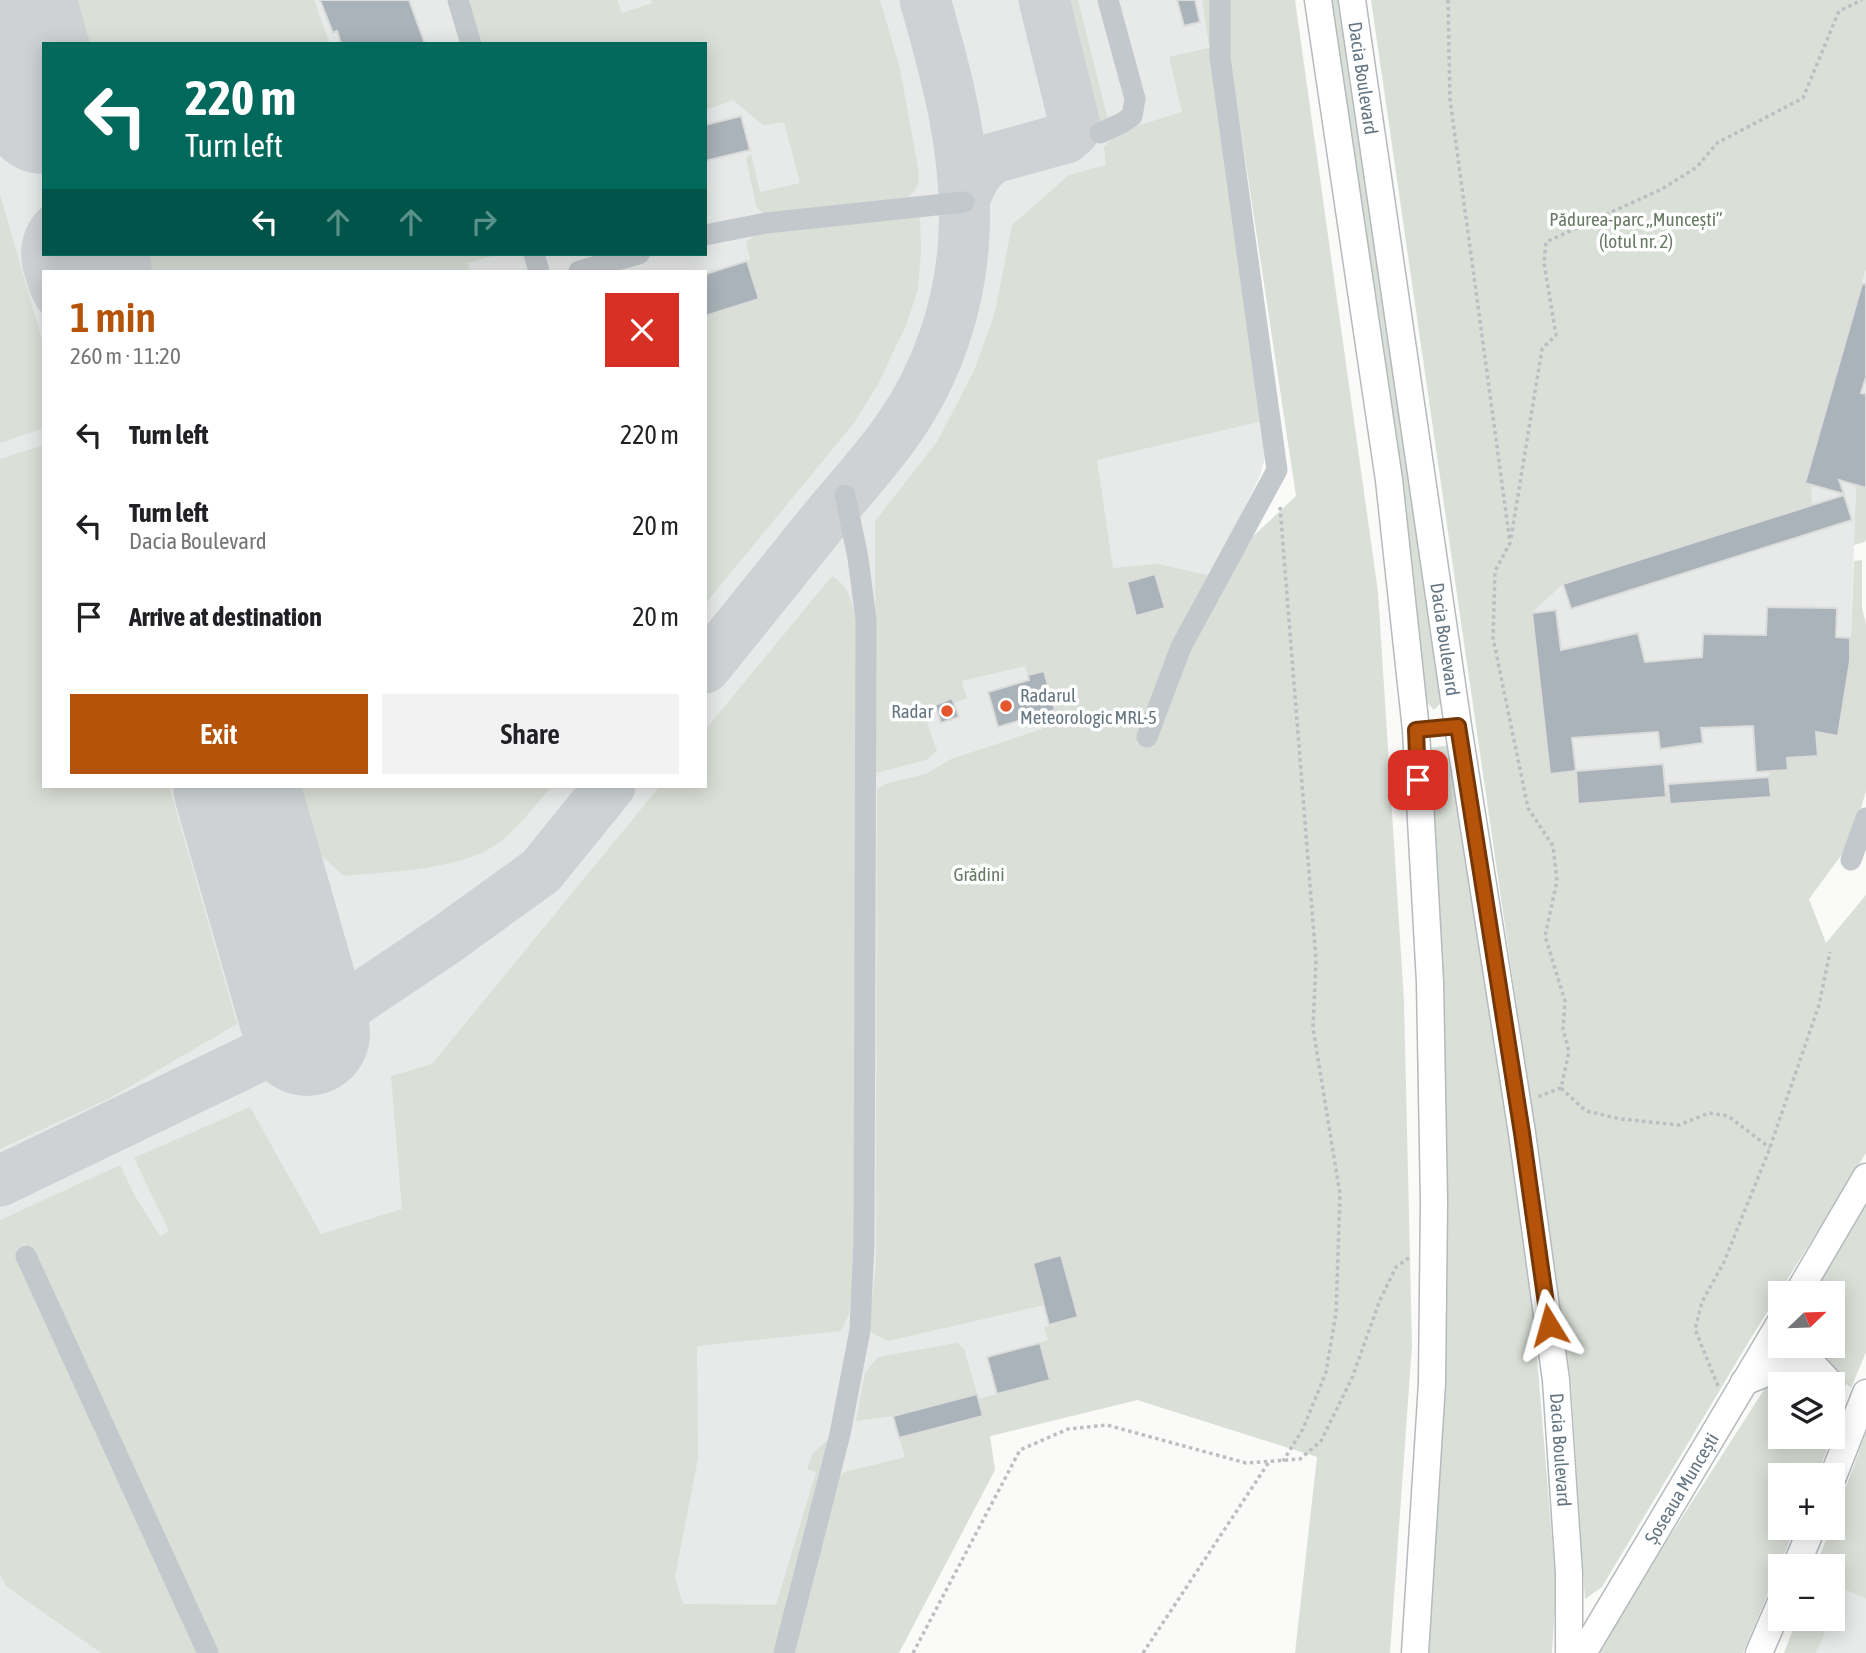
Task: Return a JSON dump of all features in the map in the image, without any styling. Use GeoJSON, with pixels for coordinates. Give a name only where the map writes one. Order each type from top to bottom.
{"type":"FeatureCollection","features":[{"type":"Feature","properties":{"kind":"main road","name":"Dacia Boulevard"},"geometry":{"type":"LineString","coordinates":[[1352,0],[1458,726],[1518,1104],[1556,1380],[1569,1573],[1569,1653]]}},
{"type":"Feature","properties":{"kind":"main road","name":"Dacia Boulevard"},"geometry":{"type":"LineString","coordinates":[[1316,4],[1389,480],[1416,730],[1430,982],[1434,1245],[1432,1383],[1415,1653]]}},
{"type":"Feature","properties":{"kind":"main road"},"geometry":{"type":"LineString","coordinates":[[1416,730],[1458,726]]}},
{"type":"Feature","properties":{"kind":"main road"},"geometry":{"type":"LineString","coordinates":[[1805,1281],[1866,1177]]}},
{"type":"Feature","properties":{"kind":"main road","name":"Șoseaua Muncești"},"geometry":{"type":"LineString","coordinates":[[1583,1653],[1768,1343]]}},
{"type":"Feature","properties":{"kind":"main road"},"geometry":{"type":"LineString","coordinates":[[1768,1372],[1783,1366],[1817,1369],[1820,1372]]}},
{"type":"Feature","properties":{"kind":"main road"},"geometry":{"type":"LineString","coordinates":[[1744,1382],[1768,1372]]}},
{"type":"Feature","properties":{"kind":"main road"},"geometry":{"type":"LineString","coordinates":[[1839,1463],[1866,1393]]}},
{"type":"Feature","properties":{"kind":"main road"},"geometry":{"type":"LineString","coordinates":[[1845,1413],[1851,1434]]}},
{"type":"Feature","properties":{"kind":"main road"},"geometry":{"type":"LineString","coordinates":[[1759,1653],[1768,1631]]}},
{"type":"Feature","properties":{"kind":"lane"},"geometry":{"type":"LineString","coordinates":[[458,0],[470,42]]}},
{"type":"Feature","properties":{"kind":"lane"},"geometry":{"type":"LineString","coordinates":[[1100,133],[1132,116],[1135,99],[1108,0]]}},
{"type":"Feature","properties":{"kind":"lane"},"geometry":{"type":"LineString","coordinates":[[1147,737],[1181,647],[1277,470],[1220,57],[1220,0]]}},
{"type":"Feature","properties":{"kind":"lane"},"geometry":{"type":"LineString","coordinates":[[707,233],[766,223],[964,202]]}},
{"type":"Feature","properties":{"kind":"lane"},"geometry":{"type":"LineString","coordinates":[[583,270],[632,256]]}},
{"type":"Feature","properties":{"kind":"lane"},"geometry":{"type":"LineString","coordinates":[[784,1653],[840,1434],[860,1330],[864,1228],[866,620],[858,558],[845,495]]}},
{"type":"Feature","properties":{"kind":"lane"},"geometry":{"type":"LineString","coordinates":[[1851,860],[1866,818]]}},
{"type":"Feature","properties":{"kind":"lane"},"geometry":{"type":"LineString","coordinates":[[26,1256],[208,1653]]}},
{"type":"Feature","properties":{"kind":"path"},"geometry":{"type":"LineString","coordinates":[[1448,0],[1450,99],[1510,543]]}},
{"type":"Feature","properties":{"kind":"path"},"geometry":{"type":"LineString","coordinates":[[1561,1088],[1569,1052],[1563,1029],[1565,1001],[1545,936],[1557,881],[1553,846],[1528,808],[1493,638],[1495,571],[1510,543],[1542,349],[1556,335],[1544,263],[1546,242],[1662,189],[1697,167],[1717,143],[1804,98],[1839,11],[1862,0]]}},
{"type":"Feature","properties":{"kind":"path"},"geometry":{"type":"LineString","coordinates":[[1277,470],[1316,961],[1313,1028],[1340,1194],[1336,1313],[1326,1372],[1303,1429],[1283,1461]]}},
{"type":"Feature","properties":{"kind":"path"},"geometry":{"type":"LineString","coordinates":[[1728,1408],[1704,1357],[1695,1329],[1702,1302],[1724,1262],[1770,1148],[1819,1004],[1830,952]]}},
{"type":"Feature","properties":{"kind":"path"},"geometry":{"type":"LineString","coordinates":[[1518,1104],[1561,1088]]}},
{"type":"Feature","properties":{"kind":"path"},"geometry":{"type":"LineString","coordinates":[[1561,1088],[1586,1111],[1621,1119],[1679,1125],[1709,1113],[1728,1116],[1770,1148]]}},
{"type":"Feature","properties":{"kind":"path"},"geometry":{"type":"LineString","coordinates":[[913,1653],[1020,1450],[1068,1429],[1107,1425],[1246,1463],[1300,1459],[1321,1441],[1352,1378],[1380,1300],[1396,1268],[1419,1251],[1434,1245]]}},
{"type":"Feature","properties":{"kind":"path"},"geometry":{"type":"LineString","coordinates":[[1143,1653],[1269,1462]]}},
{"type":"Feature","properties":{"kind":"shaded area"},"geometry":{"type":"Polygon","coordinates":[[[0,0],[1202,0],[1266,454],[1260,476],[1211,576],[1137,1400],[847,1471],[794,1653],[0,1653],[0,0]]]}},
{"type":"Feature","properties":{"kind":"shaded area"},"geometry":{"type":"Polygon","coordinates":[[[1866,269],[1866,488],[1856,486],[1850,661],[1838,736],[1769,777],[1771,797],[1670,804],[1668,791],[1578,804],[1550,774],[1532,613],[1563,584],[1812,505],[1805,483],[1866,269]]]}},
{"type":"Feature","properties":{"kind":"shaded area"},"geometry":{"type":"Polygon","coordinates":[[[1845,1589],[1866,1599],[1866,1653],[1816,1653],[1826,1631],[1845,1631],[1845,1589]]]}},
{"type":"Feature","properties":{"kind":"green space"},"geometry":{"type":"Polygon","coordinates":[[[76,0],[314,0],[329,42],[87,42],[76,0]]]}},
{"type":"Feature","properties":{"kind":"green space"},"geometry":{"type":"Polygon","coordinates":[[[465,0],[617,0],[622,13],[652,3],[651,0],[880,0],[900,69],[919,173],[917,186],[904,200],[766,217],[756,206],[746,158],[751,154],[760,192],[800,183],[784,122],[763,125],[733,100],[707,109],[707,42],[483,42],[476,32],[465,0]]]}},
{"type":"Feature","properties":{"kind":"green space"},"geometry":{"type":"Polygon","coordinates":[[[1065,0],[1078,0],[1108,120],[1100,122],[1095,119],[1065,0]]]}},
{"type":"Feature","properties":{"kind":"green space","name":"Grădini"},"geometry":{"type":"Polygon","coordinates":[[[1202,0],[1295,0],[1378,592],[1404,1001],[1412,1345],[1390,1653],[1295,1653],[1317,1457],[1137,1400],[990,1436],[995,1470],[899,1653],[794,1653],[839,1476],[847,1471],[905,1457],[899,1438],[983,1416],[978,1399],[1050,1380],[1040,1343],[1048,1340],[1044,1327],[1078,1317],[1061,1255],[1044,1305],[888,1341],[869,1331],[876,1263],[877,789],[888,783],[926,774],[951,759],[1042,729],[1040,716],[1055,710],[1043,671],[1028,675],[1025,666],[962,681],[967,698],[954,703],[952,698],[935,705],[927,723],[937,751],[926,760],[876,773],[875,521],[937,442],[974,371],[995,312],[1012,225],[1069,175],[1106,165],[1104,147],[1117,132],[1182,112],[1169,57],[1209,48],[1202,0]],[[1210,49],[1262,421],[1097,460],[1113,568],[1158,564],[1211,576],[1186,654],[1248,541],[1296,496],[1231,65],[1210,49]]]}},
{"type":"Feature","properties":{"kind":"green space"},"geometry":{"type":"Polygon","coordinates":[[[1328,0],[1341,0],[1444,700],[1434,710],[1424,699],[1328,0]]]}},
{"type":"Feature","properties":{"kind":"green space","name":"Pădurea-parc „Muncești” (lotul nr. 2)"},"geometry":{"type":"Polygon","coordinates":[[[1371,0],[1866,0],[1866,269],[1805,483],[1811,485],[1812,505],[1563,584],[1532,613],[1550,773],[1576,771],[1579,804],[1669,791],[1670,804],[1771,797],[1769,771],[1816,732],[1837,735],[1850,661],[1854,561],[1862,560],[1862,608],[1866,624],[1866,791],[1851,842],[1809,899],[1826,943],[1866,895],[1866,1153],[1786,1281],[1768,1281],[1768,1311],[1602,1587],[1585,1599],[1571,1382],[1371,0]]]}},
{"type":"Feature","properties":{"kind":"green space"},"geometry":{"type":"Polygon","coordinates":[[[0,194],[42,340],[42,429],[0,443],[0,194]]]}},
{"type":"Feature","properties":{"kind":"green space"},"geometry":{"type":"Polygon","coordinates":[[[920,215],[918,289],[907,323],[878,384],[854,423],[707,602],[707,313],[750,259],[746,241],[765,229],[920,215]]]}},
{"type":"Feature","properties":{"kind":"green space"},"geometry":{"type":"Polygon","coordinates":[[[149,256],[492,256],[468,263],[470,270],[153,270],[149,256]]]}},
{"type":"Feature","properties":{"kind":"green space"},"geometry":{"type":"Polygon","coordinates":[[[42,446],[42,788],[170,788],[237,1024],[110,1098],[0,1149],[0,459],[42,446]]]}},
{"type":"Feature","properties":{"kind":"green space"},"geometry":{"type":"Polygon","coordinates":[[[1856,485],[1866,488],[1866,539],[1865,542],[1854,545],[1856,485]]]}},
{"type":"Feature","properties":{"kind":"green space"},"geometry":{"type":"Polygon","coordinates":[[[832,576],[839,581],[848,593],[858,633],[859,1232],[849,1314],[841,1331],[697,1346],[698,1458],[675,1577],[683,1604],[776,1605],[816,1472],[807,1469],[813,1453],[830,1438],[780,1653],[216,1653],[25,1243],[16,1250],[202,1653],[101,1653],[6,1586],[0,1574],[0,1220],[120,1165],[135,1196],[160,1236],[169,1231],[134,1158],[250,1107],[321,1234],[402,1209],[391,1076],[432,1064],[658,788],[707,788],[707,728],[832,576]]]}},
{"type":"Feature","properties":{"kind":"green space"},"geometry":{"type":"Polygon","coordinates":[[[1451,745],[1528,1248],[1556,1587],[1552,1653],[1424,1653],[1436,1494],[1447,1177],[1442,947],[1430,748],[1451,745]]]}},
{"type":"Feature","properties":{"kind":"green space"},"geometry":{"type":"Polygon","coordinates":[[[300,788],[550,788],[501,841],[485,851],[447,864],[344,876],[318,853],[300,788]]]}},
{"type":"Feature","properties":{"kind":"green space"},"geometry":{"type":"Polygon","coordinates":[[[1866,1201],[1866,1352],[1851,1388],[1845,1383],[1845,1372],[1770,1361],[1772,1358],[1845,1358],[1845,1281],[1818,1281],[1866,1201]]]}},
{"type":"Feature","properties":{"kind":"green space"},"geometry":{"type":"Polygon","coordinates":[[[957,1343],[964,1349],[977,1394],[893,1416],[856,1421],[865,1373],[878,1357],[957,1343]]]}},
{"type":"Feature","properties":{"kind":"green space"},"geometry":{"type":"Polygon","coordinates":[[[1767,1385],[1768,1449],[1827,1449],[1822,1463],[1768,1463],[1768,1540],[1790,1540],[1784,1554],[1768,1554],[1768,1593],[1743,1653],[1595,1653],[1767,1385]]]}},
{"type":"Feature","properties":{"kind":"green space"},"geometry":{"type":"Polygon","coordinates":[[[1866,1433],[1866,1599],[1845,1589],[1845,1554],[1821,1554],[1826,1540],[1845,1540],[1845,1489],[1866,1433]]]}},
{"type":"Feature","properties":{"kind":"green space"},"geometry":{"type":"Polygon","coordinates":[[[1792,1631],[1826,1631],[1816,1653],[1784,1653],[1792,1631]]]}},
{"type":"Feature","properties":{"kind":"building"},"geometry":{"type":"Polygon","coordinates":[[[320,0],[409,0],[424,42],[340,42],[337,31],[333,33],[320,0]]]}},
{"type":"Feature","properties":{"kind":"building"},"geometry":{"type":"Polygon","coordinates":[[[1177,0],[1195,0],[1200,22],[1184,26],[1177,0]]]}},
{"type":"Feature","properties":{"kind":"building"},"geometry":{"type":"Polygon","coordinates":[[[741,116],[750,150],[707,161],[707,124],[741,116]]]}},
{"type":"Feature","properties":{"kind":"building"},"geometry":{"type":"Polygon","coordinates":[[[747,261],[759,299],[707,315],[707,273],[747,261]]]}},
{"type":"Feature","properties":{"kind":"building"},"geometry":{"type":"Polygon","coordinates":[[[1862,284],[1866,284],[1866,377],[1861,393],[1866,394],[1866,488],[1839,480],[1844,494],[1805,483],[1862,284]]]}},
{"type":"Feature","properties":{"kind":"building"},"geometry":{"type":"Polygon","coordinates":[[[1844,495],[1852,520],[1571,609],[1563,584],[1844,495]]]}},
{"type":"Feature","properties":{"kind":"building"},"geometry":{"type":"Polygon","coordinates":[[[1155,574],[1165,608],[1136,616],[1127,582],[1155,574]]]}},
{"type":"Feature","properties":{"kind":"building"},"geometry":{"type":"Polygon","coordinates":[[[1767,607],[1837,608],[1836,637],[1850,638],[1850,661],[1838,736],[1816,732],[1818,756],[1787,758],[1788,770],[1756,772],[1753,726],[1701,728],[1703,743],[1660,749],[1658,732],[1572,738],[1576,771],[1550,774],[1532,613],[1556,610],[1561,650],[1638,633],[1645,662],[1702,657],[1703,634],[1766,635],[1767,607]]]}},
{"type":"Feature","properties":{"kind":"building"},"geometry":{"type":"Polygon","coordinates":[[[1044,671],[1055,710],[998,727],[988,692],[1029,680],[1028,675],[1044,671]]]}},
{"type":"Feature","properties":{"kind":"building","name":"Radar"},"geometry":{"type":"Polygon","coordinates":[[[952,698],[959,717],[941,723],[935,705],[952,698]]]}},
{"type":"Feature","properties":{"kind":"building"},"geometry":{"type":"Polygon","coordinates":[[[1663,764],[1666,797],[1578,804],[1576,771],[1663,764]]]}},
{"type":"Feature","properties":{"kind":"building"},"geometry":{"type":"Polygon","coordinates":[[[1769,777],[1771,797],[1670,804],[1668,784],[1769,777]]]}},
{"type":"Feature","properties":{"kind":"building"},"geometry":{"type":"Polygon","coordinates":[[[1061,1255],[1078,1317],[1049,1325],[1033,1263],[1061,1255]]]}},
{"type":"Feature","properties":{"kind":"building"},"geometry":{"type":"Polygon","coordinates":[[[1040,1343],[1050,1380],[997,1394],[987,1357],[1040,1343]]]}},
{"type":"Feature","properties":{"kind":"building"},"geometry":{"type":"Polygon","coordinates":[[[977,1394],[983,1416],[899,1438],[893,1416],[977,1394]]]}},
{"type":"Feature","properties":{"kind":"taxiway"},"geometry":{"type":"LineString","coordinates":[[707,666],[891,440],[925,384],[945,336],[962,260],[963,174],[948,86],[925,0]]}},
{"type":"Feature","properties":{"kind":"taxiway"},"geometry":{"type":"LineString","coordinates":[[964,202],[975,177],[994,158],[1066,138],[1074,131],[1075,125],[1044,0]]}},
{"type":"Feature","properties":{"kind":"taxiway"},"geometry":{"type":"LineString","coordinates":[[0,1181],[307,1033],[447,939],[541,871],[608,788]]}},
{"type":"Feature","properties":{"kind":"runway"},"geometry":{"type":"LineString","coordinates":[[12,0],[42,104]]}},
{"type":"Feature","properties":{"kind":"runway"},"geometry":{"type":"LineString","coordinates":[[85,256],[89,270]]}},
{"type":"Feature","properties":{"kind":"runway"},"geometry":{"type":"LineString","coordinates":[[237,788],[307,1033]]}},
{"type":"Feature","properties":{"kind":"place","name":"Radarul Meteorologic MRL-5"},"geometry":{"type":"Point","coordinates":[1006,706]}},
{"type":"Feature","properties":{"kind":"place","name":"Radar"},"geometry":{"type":"Point","coordinates":[947,711]}},
{"type":"Feature","properties":{"kind":"route"},"geometry":{"type":"LineString","coordinates":[[1418,780],[1416,730],[1458,726],[1522,1133],[1549,1325]]}}]}
